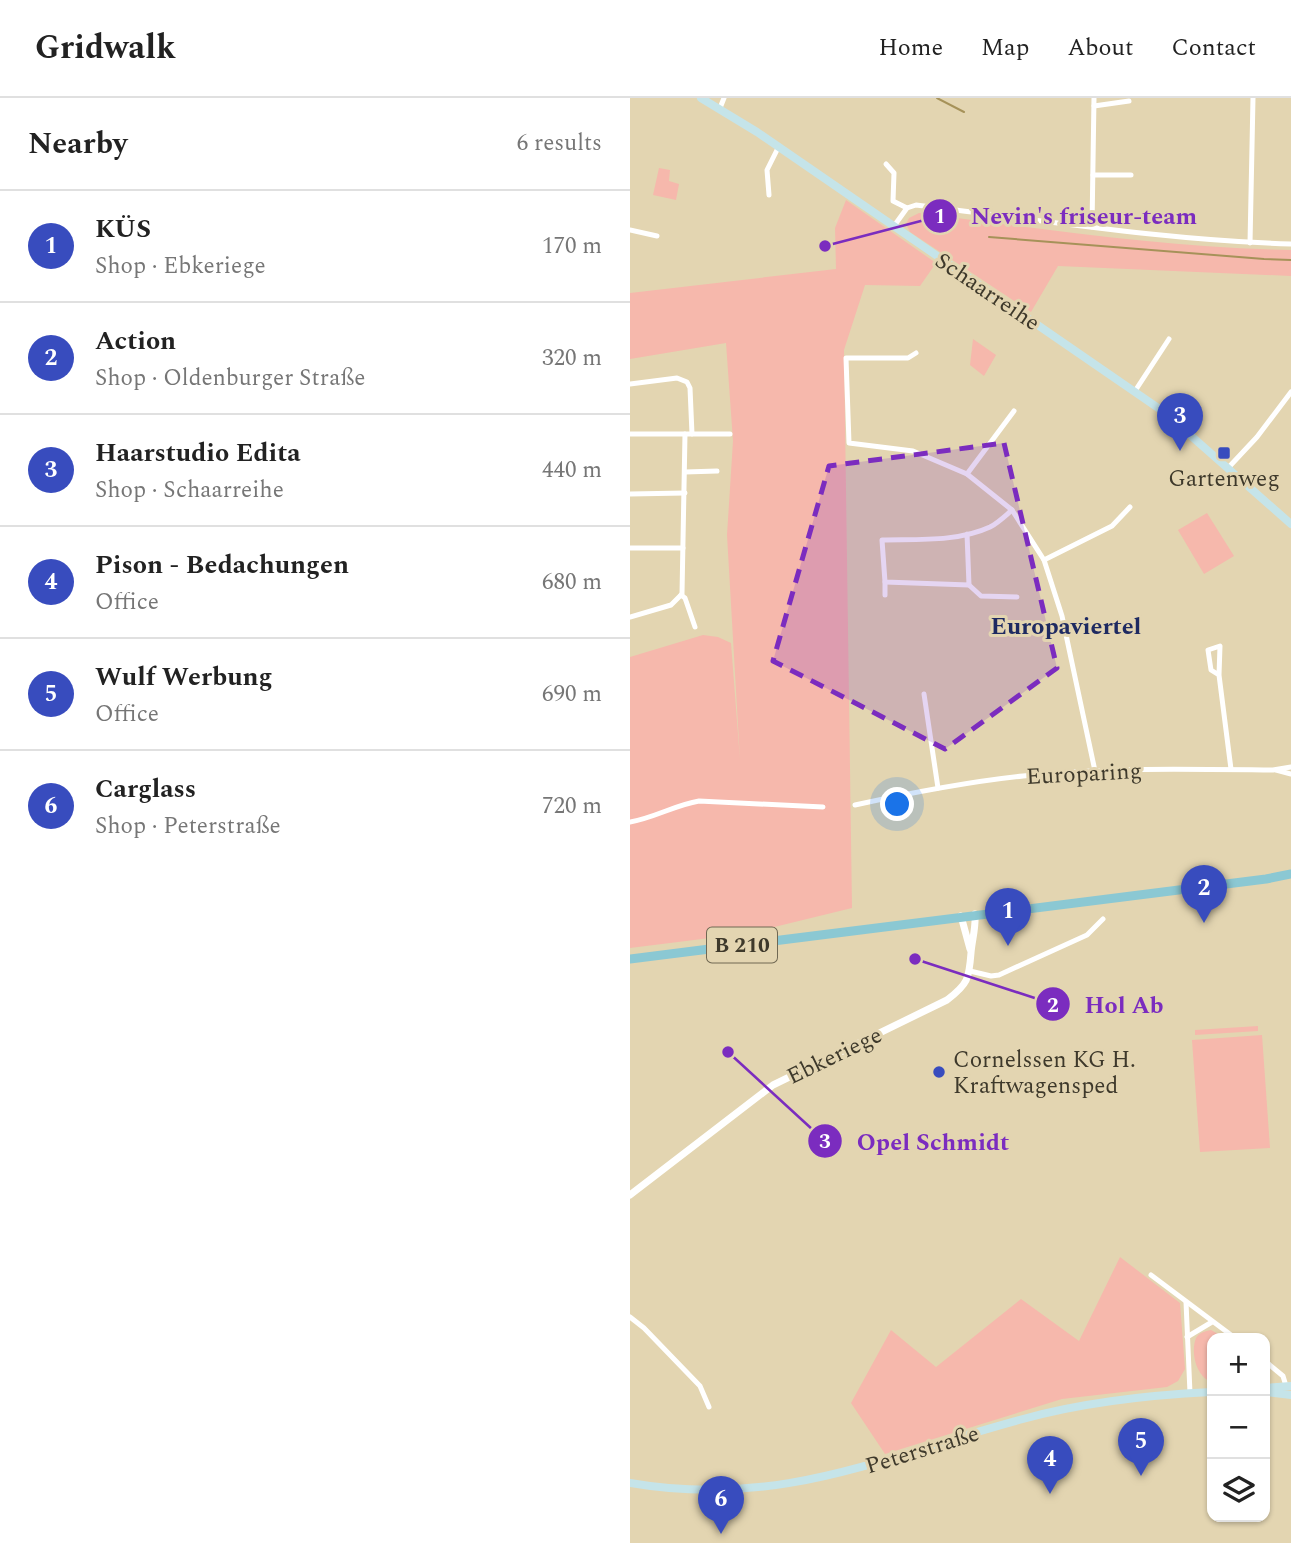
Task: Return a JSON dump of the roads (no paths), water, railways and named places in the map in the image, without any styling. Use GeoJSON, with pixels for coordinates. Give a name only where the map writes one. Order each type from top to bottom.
{"type":"FeatureCollection","features":[{"type":"Feature","properties":{"kind":"main road","name":"Schaarreihe"},"geometry":{"type":"LineString","coordinates":[[701,98],[720,108],[1168,414],[1291,524]]}},
{"type":"Feature","properties":{"kind":"main road","name":"B 210"},"geometry":{"type":"LineString","coordinates":[[630,959],[1288,876]]}},
{"type":"Feature","properties":{"kind":"main road"},"geometry":{"type":"LineString","coordinates":[[1270,1390],[1289,1389]]}},
{"type":"Feature","properties":{"kind":"main road","name":"Peterstraße"},"geometry":{"type":"LineString","coordinates":[[630,1483],[703,1491],[780,1486],[861,1468],[1027,1418],[1102,1403],[1207,1392]]}},
{"type":"Feature","properties":{"kind":"street"},"geometry":{"type":"LineString","coordinates":[[720,108],[724,98]]}},
{"type":"Feature","properties":{"kind":"street"},"geometry":{"type":"LineString","coordinates":[[1093,227],[1094,98]]}},
{"type":"Feature","properties":{"kind":"street"},"geometry":{"type":"LineString","coordinates":[[1250,243],[1253,98]]}},
{"type":"Feature","properties":{"kind":"street"},"geometry":{"type":"LineString","coordinates":[[1094,106],[1129,102]]}},
{"type":"Feature","properties":{"kind":"street"},"geometry":{"type":"LineString","coordinates":[[769,195],[767,170],[778,148]]}},
{"type":"Feature","properties":{"kind":"street"},"geometry":{"type":"LineString","coordinates":[[886,164],[894,173],[892,201],[907,208]]}},
{"type":"Feature","properties":{"kind":"street"},"geometry":{"type":"LineString","coordinates":[[1093,175],[1131,175]]}},
{"type":"Feature","properties":{"kind":"street"},"geometry":{"type":"LineString","coordinates":[[894,226],[907,208],[916,205],[1093,227],[1250,243],[1291,244]]}},
{"type":"Feature","properties":{"kind":"street"},"geometry":{"type":"LineString","coordinates":[[630,230],[657,236]]}},
{"type":"Feature","properties":{"kind":"street"},"geometry":{"type":"LineString","coordinates":[[1135,391],[1169,339]]}},
{"type":"Feature","properties":{"kind":"street"},"geometry":{"type":"LineString","coordinates":[[916,353],[908,358],[846,358],[849,443],[913,451],[967,474],[1012,510],[1044,560],[1062,616],[1095,771]]}},
{"type":"Feature","properties":{"kind":"street"},"geometry":{"type":"LineString","coordinates":[[630,384],[677,378],[687,382],[690,388],[681,595],[671,605],[630,617]]}},
{"type":"Feature","properties":{"kind":"street"},"geometry":{"type":"LineString","coordinates":[[1228,468],[1291,392]]}},
{"type":"Feature","properties":{"kind":"street"},"geometry":{"type":"LineString","coordinates":[[967,474],[1014,411]]}},
{"type":"Feature","properties":{"kind":"street"},"geometry":{"type":"LineString","coordinates":[[630,434],[730,434]]}},
{"type":"Feature","properties":{"kind":"street"},"geometry":{"type":"LineString","coordinates":[[685,472],[717,471]]}},
{"type":"Feature","properties":{"kind":"street"},"geometry":{"type":"LineString","coordinates":[[630,494],[685,493]]}},
{"type":"Feature","properties":{"kind":"street"},"geometry":{"type":"LineString","coordinates":[[1044,560],[1112,526],[1130,507]]}},
{"type":"Feature","properties":{"kind":"street"},"geometry":{"type":"LineString","coordinates":[[885,595],[882,540],[928,539],[967,534],[992,526],[1012,510]]}},
{"type":"Feature","properties":{"kind":"street"},"geometry":{"type":"LineString","coordinates":[[967,534],[969,585]]}},
{"type":"Feature","properties":{"kind":"street"},"geometry":{"type":"LineString","coordinates":[[630,548],[683,548]]}},
{"type":"Feature","properties":{"kind":"street"},"geometry":{"type":"LineString","coordinates":[[885,582],[969,585],[981,596],[1017,597]]}},
{"type":"Feature","properties":{"kind":"street"},"geometry":{"type":"LineString","coordinates":[[681,595],[685,598],[695,627]]}},
{"type":"Feature","properties":{"kind":"street"},"geometry":{"type":"LineString","coordinates":[[1219,675],[1211,670],[1208,650],[1220,646],[1222,654],[1219,675],[1231,769]]}},
{"type":"Feature","properties":{"kind":"street"},"geometry":{"type":"LineString","coordinates":[[924,694],[938,788]]}},
{"type":"Feature","properties":{"kind":"street","name":"Europaring"},"geometry":{"type":"LineString","coordinates":[[1272,770],[1291,766]]}},
{"type":"Feature","properties":{"kind":"street","name":"Europaring"},"geometry":{"type":"LineString","coordinates":[[855,805],[938,788],[1025,776],[1095,771],[1231,769],[1272,770],[1291,774]]}},
{"type":"Feature","properties":{"kind":"street"},"geometry":{"type":"LineString","coordinates":[[630,822],[699,801],[823,807]]}},
{"type":"Feature","properties":{"kind":"street"},"geometry":{"type":"LineString","coordinates":[[975,914],[976,928],[970,971],[991,976],[999,975],[1087,935],[1103,919]]}},
{"type":"Feature","properties":{"kind":"street"},"geometry":{"type":"LineString","coordinates":[[961,916],[971,953]]}},
{"type":"Feature","properties":{"kind":"street","name":"Ebkeriege"},"geometry":{"type":"LineString","coordinates":[[630,1195],[773,1085],[947,1000],[965,984],[970,971]]}},
{"type":"Feature","properties":{"kind":"street"},"geometry":{"type":"LineString","coordinates":[[1151,1275],[1228,1333]]}},
{"type":"Feature","properties":{"kind":"street"},"geometry":{"type":"LineString","coordinates":[[1186,1301],[1190,1393]]}},
{"type":"Feature","properties":{"kind":"street"},"geometry":{"type":"LineString","coordinates":[[630,1317],[700,1386],[709,1407]]}},
{"type":"Feature","properties":{"kind":"street"},"geometry":{"type":"LineString","coordinates":[[1187,1337],[1212,1322]]}},
{"type":"Feature","properties":{"kind":"street"},"geometry":{"type":"LineString","coordinates":[[1270,1365],[1283,1376],[1289,1389]]}},
{"type":"Feature","properties":{"kind":"waterway"},"geometry":{"type":"LineString","coordinates":[[937,98],[964,112]]}},
{"type":"Feature","properties":{"kind":"waterway"},"geometry":{"type":"LineString","coordinates":[[989,237],[1291,260]]}},
{"type":"Feature","properties":{"kind":"place","name":"Nevin's friseur-team"},"geometry":{"type":"Point","coordinates":[825,246]}},
{"type":"Feature","properties":{"kind":"place","name":"Haarstudio Edita"},"geometry":{"type":"Point","coordinates":[1180,451]}},
{"type":"Feature","properties":{"kind":"place","name":"Gartenweg"},"geometry":{"type":"Point","coordinates":[1224,453]}},
{"type":"Feature","properties":{"kind":"place","name":"Action"},"geometry":{"type":"Point","coordinates":[1204,923]}},
{"type":"Feature","properties":{"kind":"place","name":"KÜS"},"geometry":{"type":"Point","coordinates":[1008,946]}},
{"type":"Feature","properties":{"kind":"place","name":"Hol Ab"},"geometry":{"type":"Point","coordinates":[915,959]}},
{"type":"Feature","properties":{"kind":"place","name":"Opel Schmidt"},"geometry":{"type":"Point","coordinates":[728,1052]}},
{"type":"Feature","properties":{"kind":"place","name":"Cornelssen KG H. Kraftwagensped"},"geometry":{"type":"Point","coordinates":[939,1072]}},
{"type":"Feature","properties":{"kind":"place","name":"Wulf Werbung"},"geometry":{"type":"Point","coordinates":[1141,1476]}},
{"type":"Feature","properties":{"kind":"place","name":"Pison - Bedachungen"},"geometry":{"type":"Point","coordinates":[1050,1494]}},
{"type":"Feature","properties":{"kind":"place","name":"Carglass"},"geometry":{"type":"Point","coordinates":[721,1534]}},
{"type":"Feature","properties":{"kind":"district","name":"Europaviertel"},"geometry":{"type":"Point","coordinates":[1066,626]}}]}
